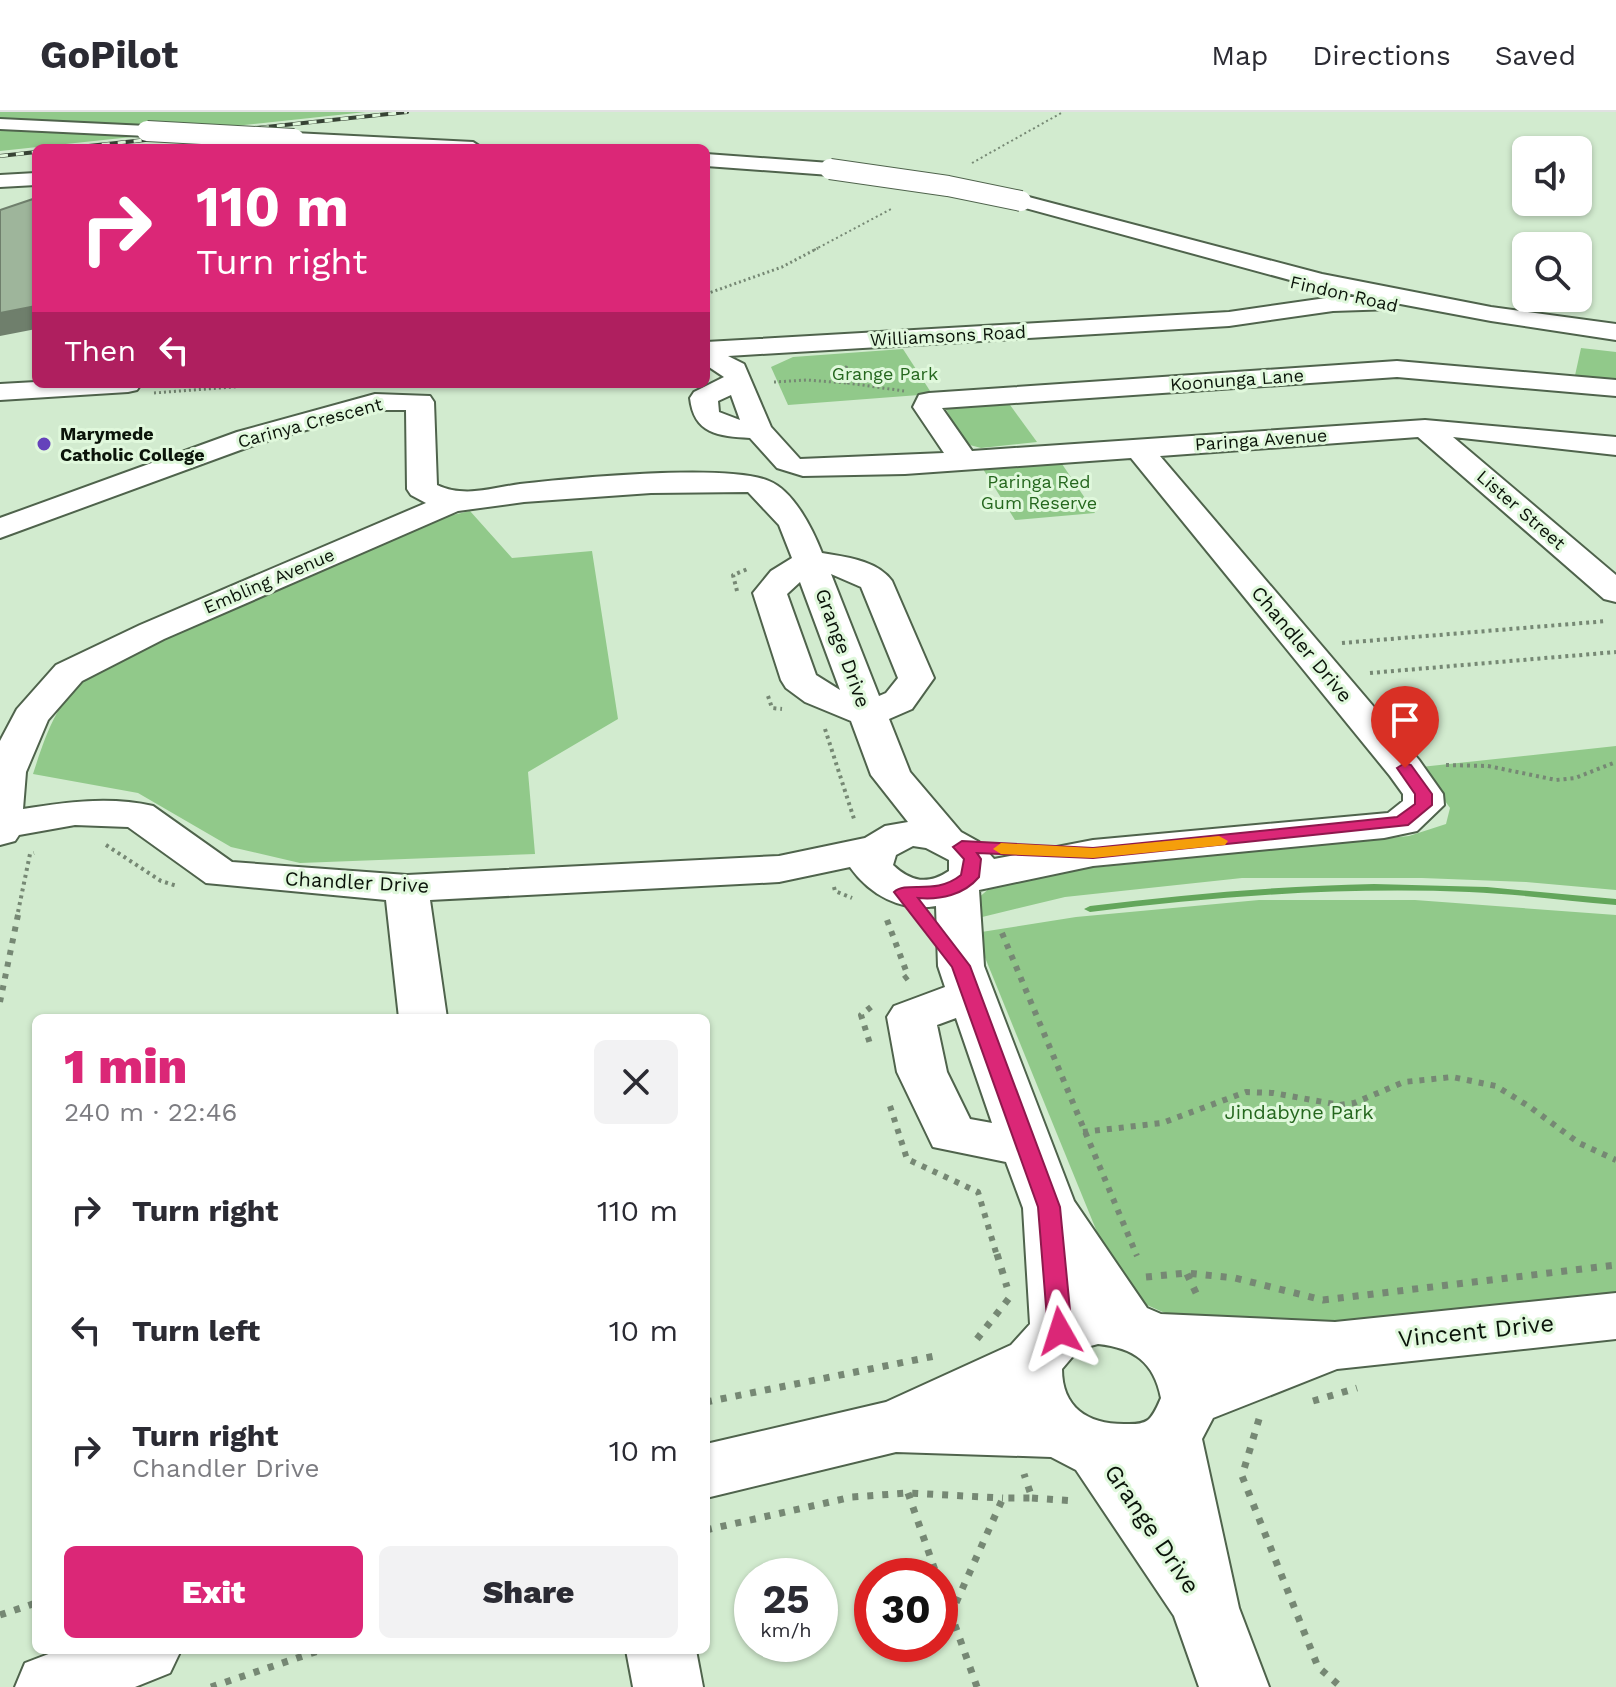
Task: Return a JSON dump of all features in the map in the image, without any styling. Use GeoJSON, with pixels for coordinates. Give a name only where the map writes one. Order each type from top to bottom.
{"type":"FeatureCollection","features":[{"type":"Feature","properties":{"kind":"street"},"geometry":{"type":"LineString","coordinates":[[0,124],[393,144]]}},
{"type":"Feature","properties":{"kind":"street","name":"Findon Road"},"geometry":{"type":"LineString","coordinates":[[710,160],[830,169],[900,178],[1021,201],[1080,216],[1334,294]]}},
{"type":"Feature","properties":{"kind":"street"},"geometry":{"type":"LineString","coordinates":[[0,181],[32,179]]}},
{"type":"Feature","properties":{"kind":"street","name":"Findon Road"},"geometry":{"type":"LineString","coordinates":[[1080,216],[1273,278],[1334,294],[1616,332]]}},
{"type":"Feature","properties":{"kind":"street"},"geometry":{"type":"LineString","coordinates":[[1191,321],[1274,301],[1283,289],[1273,278]]}},
{"type":"Feature","properties":{"kind":"street","name":"Williamsons Road"},"geometry":{"type":"LineString","coordinates":[[741,366],[1276,314],[1334,294]]}},
{"type":"Feature","properties":{"kind":"street","name":"Findon Road"},"geometry":{"type":"LineString","coordinates":[[1389,300],[1616,343]]}},
{"type":"Feature","properties":{"kind":"street"},"geometry":{"type":"LineString","coordinates":[[710,354],[741,366]]}},
{"type":"Feature","properties":{"kind":"street"},"geometry":{"type":"LineString","coordinates":[[741,366],[704,398],[706,416],[728,428],[758,430],[798,474]]}},
{"type":"Feature","properties":{"kind":"street"},"geometry":{"type":"LineString","coordinates":[[741,366],[758,430],[752,476]]}},
{"type":"Feature","properties":{"kind":"street","name":"Koonunga Lane"},"geometry":{"type":"LineString","coordinates":[[929,401],[1424,369],[1616,388]]}},
{"type":"Feature","properties":{"kind":"street"},"geometry":{"type":"LineString","coordinates":[[1246,380],[1307,437]]}},
{"type":"Feature","properties":{"kind":"street"},"geometry":{"type":"LineString","coordinates":[[0,392],[64,388]]}},
{"type":"Feature","properties":{"kind":"street"},"geometry":{"type":"LineString","coordinates":[[929,401],[927,407],[964,461]]}},
{"type":"Feature","properties":{"kind":"street","name":"Carinya Crescent"},"geometry":{"type":"LineString","coordinates":[[0,529],[247,438],[375,402],[420,402],[422,489],[451,503]]}},
{"type":"Feature","properties":{"kind":"street","name":"Paringa Avenue"},"geometry":{"type":"LineString","coordinates":[[752,476],[1425,428],[1616,446]]}},
{"type":"Feature","properties":{"kind":"street","name":"Lister Street"},"geometry":{"type":"LineString","coordinates":[[1425,428],[1616,592]]}},
{"type":"Feature","properties":{"kind":"street","name":"Chandler Drive"},"geometry":{"type":"LineString","coordinates":[[958,862],[1093,853],[1402,822],[1424,805],[1423,794],[1405,768],[1139,449]]}},
{"type":"Feature","properties":{"kind":"street","name":"Grange Drive"},"geometry":{"type":"LineString","coordinates":[[794,522],[798,474]]}},
{"type":"Feature","properties":{"kind":"street","name":"Grange Drive"},"geometry":{"type":"LineString","coordinates":[[752,476],[794,522],[891,775],[958,862],[966,980],[1049,1207],[1062,1350],[1205,1608],[1237,1682]]}},
{"type":"Feature","properties":{"kind":"street","name":"Embling Avenue"},"geometry":{"type":"LineString","coordinates":[[1,829],[3,772],[30,717],[69,673],[152,632],[451,503],[524,493],[752,476]]}},
{"type":"Feature","properties":{"kind":"street"},"geometry":{"type":"LineString","coordinates":[[810,561],[850,568],[875,581],[916,678],[899,701],[868,714],[818,694],[799,680],[770,593],[783,578],[810,561]]}},
{"type":"Feature","properties":{"kind":"street","name":"Grange Drive"},"geometry":{"type":"LineString","coordinates":[[891,775],[862,879],[966,980]]}},
{"type":"Feature","properties":{"kind":"street","name":"Chandler Drive"},"geometry":{"type":"LineString","coordinates":[[1,829],[75,813],[138,815],[221,874],[407,888],[779,869],[862,879]]}},
{"type":"Feature","properties":{"kind":"street"},"geometry":{"type":"LineString","coordinates":[[913,834],[958,862],[932,894],[862,879],[913,834]]}},
{"type":"Feature","properties":{"kind":"street","name":"Chandler Drive"},"geometry":{"type":"LineString","coordinates":[[958,862],[1011,869],[1093,853]]}},
{"type":"Feature","properties":{"kind":"street"},"geometry":{"type":"LineString","coordinates":[[407,888],[423,1014]]}},
{"type":"Feature","properties":{"kind":"street"},"geometry":{"type":"LineString","coordinates":[[966,980],[911,1017],[922,1072],[951,1134],[1027,1147]]}},
{"type":"Feature","properties":{"kind":"street","name":"Vincent Drive"},"geometry":{"type":"LineString","coordinates":[[1062,1350],[1143,1451],[1182,1419],[1353,1366],[1616,1316]]}},
{"type":"Feature","properties":{"kind":"street","name":"Grange Drive"},"geometry":{"type":"LineString","coordinates":[[1062,1350],[1185,1368],[1182,1419],[1205,1608]]}},
{"type":"Feature","properties":{"kind":"street","name":"Vincent Drive"},"geometry":{"type":"LineString","coordinates":[[710,1470],[896,1426],[1062,1350],[1353,1366]]}},
{"type":"Feature","properties":{"kind":"street"},"geometry":{"type":"LineString","coordinates":[[46,1686],[135,1654]]}},
{"type":"Feature","properties":{"kind":"street"},"geometry":{"type":"LineString","coordinates":[[662,1654],[668,1687]]}},
{"type":"Feature","properties":{"kind":"path"},"geometry":{"type":"LineString","coordinates":[[971,164],[1063,112]]}},
{"type":"Feature","properties":{"kind":"path"},"geometry":{"type":"LineString","coordinates":[[710,293],[782,267],[903,202]]}},
{"type":"Feature","properties":{"kind":"path"},"geometry":{"type":"LineString","coordinates":[[842,375],[845,367],[851,364]]}},
{"type":"Feature","properties":{"kind":"path"},"geometry":{"type":"LineString","coordinates":[[823,380],[842,375]]}},
{"type":"Feature","properties":{"kind":"path"},"geometry":{"type":"LineString","coordinates":[[842,375],[848,383]]}},
{"type":"Feature","properties":{"kind":"path"},"geometry":{"type":"LineString","coordinates":[[774,382],[823,380],[848,383],[906,391],[929,401]]}},
{"type":"Feature","properties":{"kind":"path"},"geometry":{"type":"LineString","coordinates":[[742,605],[733,575],[758,565]]}},
{"type":"Feature","properties":{"kind":"path"},"geometry":{"type":"LineString","coordinates":[[1331,644],[1616,620]]}},
{"type":"Feature","properties":{"kind":"path"},"geometry":{"type":"LineString","coordinates":[[1357,675],[1616,652]]}},
{"type":"Feature","properties":{"kind":"path"},"geometry":{"type":"LineString","coordinates":[[767,693],[772,708],[784,710]]}},
{"type":"Feature","properties":{"kind":"path"},"geometry":{"type":"LineString","coordinates":[[821,715],[857,828],[829,841],[862,879],[887,919],[908,976],[895,986]]}},
{"type":"Feature","properties":{"kind":"path"},"geometry":{"type":"LineString","coordinates":[[1405,768],[1488,766],[1556,780],[1575,778],[1616,762]]}},
{"type":"Feature","properties":{"kind":"path"},"geometry":{"type":"LineString","coordinates":[[92,845],[104,844],[161,881],[188,889]]}},
{"type":"Feature","properties":{"kind":"path"},"geometry":{"type":"LineString","coordinates":[[0,1002],[30,854],[42,851]]}},
{"type":"Feature","properties":{"kind":"path"},"geometry":{"type":"LineString","coordinates":[[710,1529],[852,1497],[908,1493],[1032,1498],[1062,1350],[1083,1132],[992,909],[1020,883],[1011,869]]}},
{"type":"Feature","properties":{"kind":"path"},"geometry":{"type":"LineString","coordinates":[[875,1060],[861,1015],[883,996]]}},
{"type":"Feature","properties":{"kind":"path"},"geometry":{"type":"LineString","coordinates":[[1083,1132],[1130,1129],[1172,1121],[1219,1098],[1250,1091],[1332,1106],[1355,1103],[1416,1079],[1441,1077],[1475,1079],[1513,1092],[1580,1147],[1616,1160]]}},
{"type":"Feature","properties":{"kind":"path"},"geometry":{"type":"LineString","coordinates":[[889,1104],[907,1159],[978,1192],[1062,1350]]}},
{"type":"Feature","properties":{"kind":"path"},"geometry":{"type":"LineString","coordinates":[[710,1401],[1062,1350],[1186,1273],[1235,1278],[1323,1300],[1616,1265]]}},
{"type":"Feature","properties":{"kind":"path"},"geometry":{"type":"LineString","coordinates":[[1300,1405],[1353,1366]]}},
{"type":"Feature","properties":{"kind":"path"},"geometry":{"type":"LineString","coordinates":[[1273,1414],[1259,1418],[1242,1476],[1318,1667],[1341,1687]]}},
{"type":"Feature","properties":{"kind":"path"},"geometry":{"type":"LineString","coordinates":[[908,1493],[931,1558]]}},
{"type":"Feature","properties":{"kind":"path"},"geometry":{"type":"LineString","coordinates":[[958,1598],[1003,1498]]}},
{"type":"Feature","properties":{"kind":"path"},"geometry":{"type":"LineString","coordinates":[[0,1615],[32,1604]]}},
{"type":"Feature","properties":{"kind":"path"},"geometry":{"type":"LineString","coordinates":[[958,1634],[977,1687]]}},
{"type":"Feature","properties":{"kind":"path"},"geometry":{"type":"LineString","coordinates":[[211,1687],[309,1654]]}},
{"type":"Feature","properties":{"kind":"green space"},"geometry":{"type":"Polygon","coordinates":[[[0,112],[366,112],[66,144],[32,144],[32,148],[0,151],[0,112]]]}},
{"type":"Feature","properties":{"kind":"green space"},"geometry":{"type":"Polygon","coordinates":[[[1581,348],[1616,352],[1616,384],[1574,380],[1581,348]]]}},
{"type":"Feature","properties":{"kind":"green space","name":"Grange Park"},"geometry":{"type":"Polygon","coordinates":[[[903,349],[932,394],[788,405],[771,367],[793,357],[903,349]]]}},
{"type":"Feature","properties":{"kind":"green space"},"geometry":{"type":"Polygon","coordinates":[[[1005,398],[1037,442],[981,448],[966,444],[944,406],[1005,398]]]}},
{"type":"Feature","properties":{"kind":"green space","name":"Paringa Red Gum Reserve"},"geometry":{"type":"Polygon","coordinates":[[[1062,464],[1095,513],[1015,520],[983,469],[1062,464]]]}},
{"type":"Feature","properties":{"kind":"green space"},"geometry":{"type":"Polygon","coordinates":[[[470,511],[512,558],[592,551],[618,719],[528,772],[535,854],[300,863],[231,847],[138,793],[33,774],[61,706],[91,674],[300,575],[444,517],[470,511]]]}},
{"type":"Feature","properties":{"kind":"green space"},"geometry":{"type":"Polygon","coordinates":[[[1616,746],[1616,890],[1526,882],[1422,878],[1242,878],[1065,897],[974,919],[976,900],[992,886],[1038,873],[1409,836],[1446,824],[1450,808],[1421,767],[1616,746]]]}},
{"type":"Feature","properties":{"kind":"green space","name":"Jindabyne Park"},"geometry":{"type":"Polygon","coordinates":[[[1259,900],[1415,900],[1616,915],[1616,1293],[1353,1325],[1176,1318],[1147,1305],[1108,1259],[975,933],[1076,917],[1259,900]]]}},
{"type":"Feature","properties":{"kind":"building"},"geometry":{"type":"Polygon","coordinates":[[[32,199],[32,307],[0,313],[0,210],[32,199]]]}},
{"type":"Feature","properties":{"kind":"waterway"},"geometry":{"type":"LineString","coordinates":[[1090,909],[1232,894],[1374,888],[1487,890],[1616,902]]}},
{"type":"Feature","properties":{"kind":"railway"},"geometry":{"type":"LineString","coordinates":[[107,144],[407,112]]}},
{"type":"Feature","properties":{"kind":"railway"},"geometry":{"type":"LineString","coordinates":[[0,156],[32,152]]}},
{"type":"Feature","properties":{"kind":"slow traffic"},"geometry":{"type":"LineString","coordinates":[[1001,849],[1093,853],[1219,841]]}},
{"type":"Feature","properties":{"kind":"place","name":"Marymede Catholic College"},"geometry":{"type":"Point","coordinates":[44,444]}},
{"type":"Feature","properties":{"kind":"route"},"geometry":{"type":"LineString","coordinates":[[1060,1331],[1049,1207],[961,966],[903,892],[932,894],[957,888],[970,877],[973,859],[962,847],[1093,853],[1402,822],[1424,805],[1419,785],[1405,768]]}}]}
